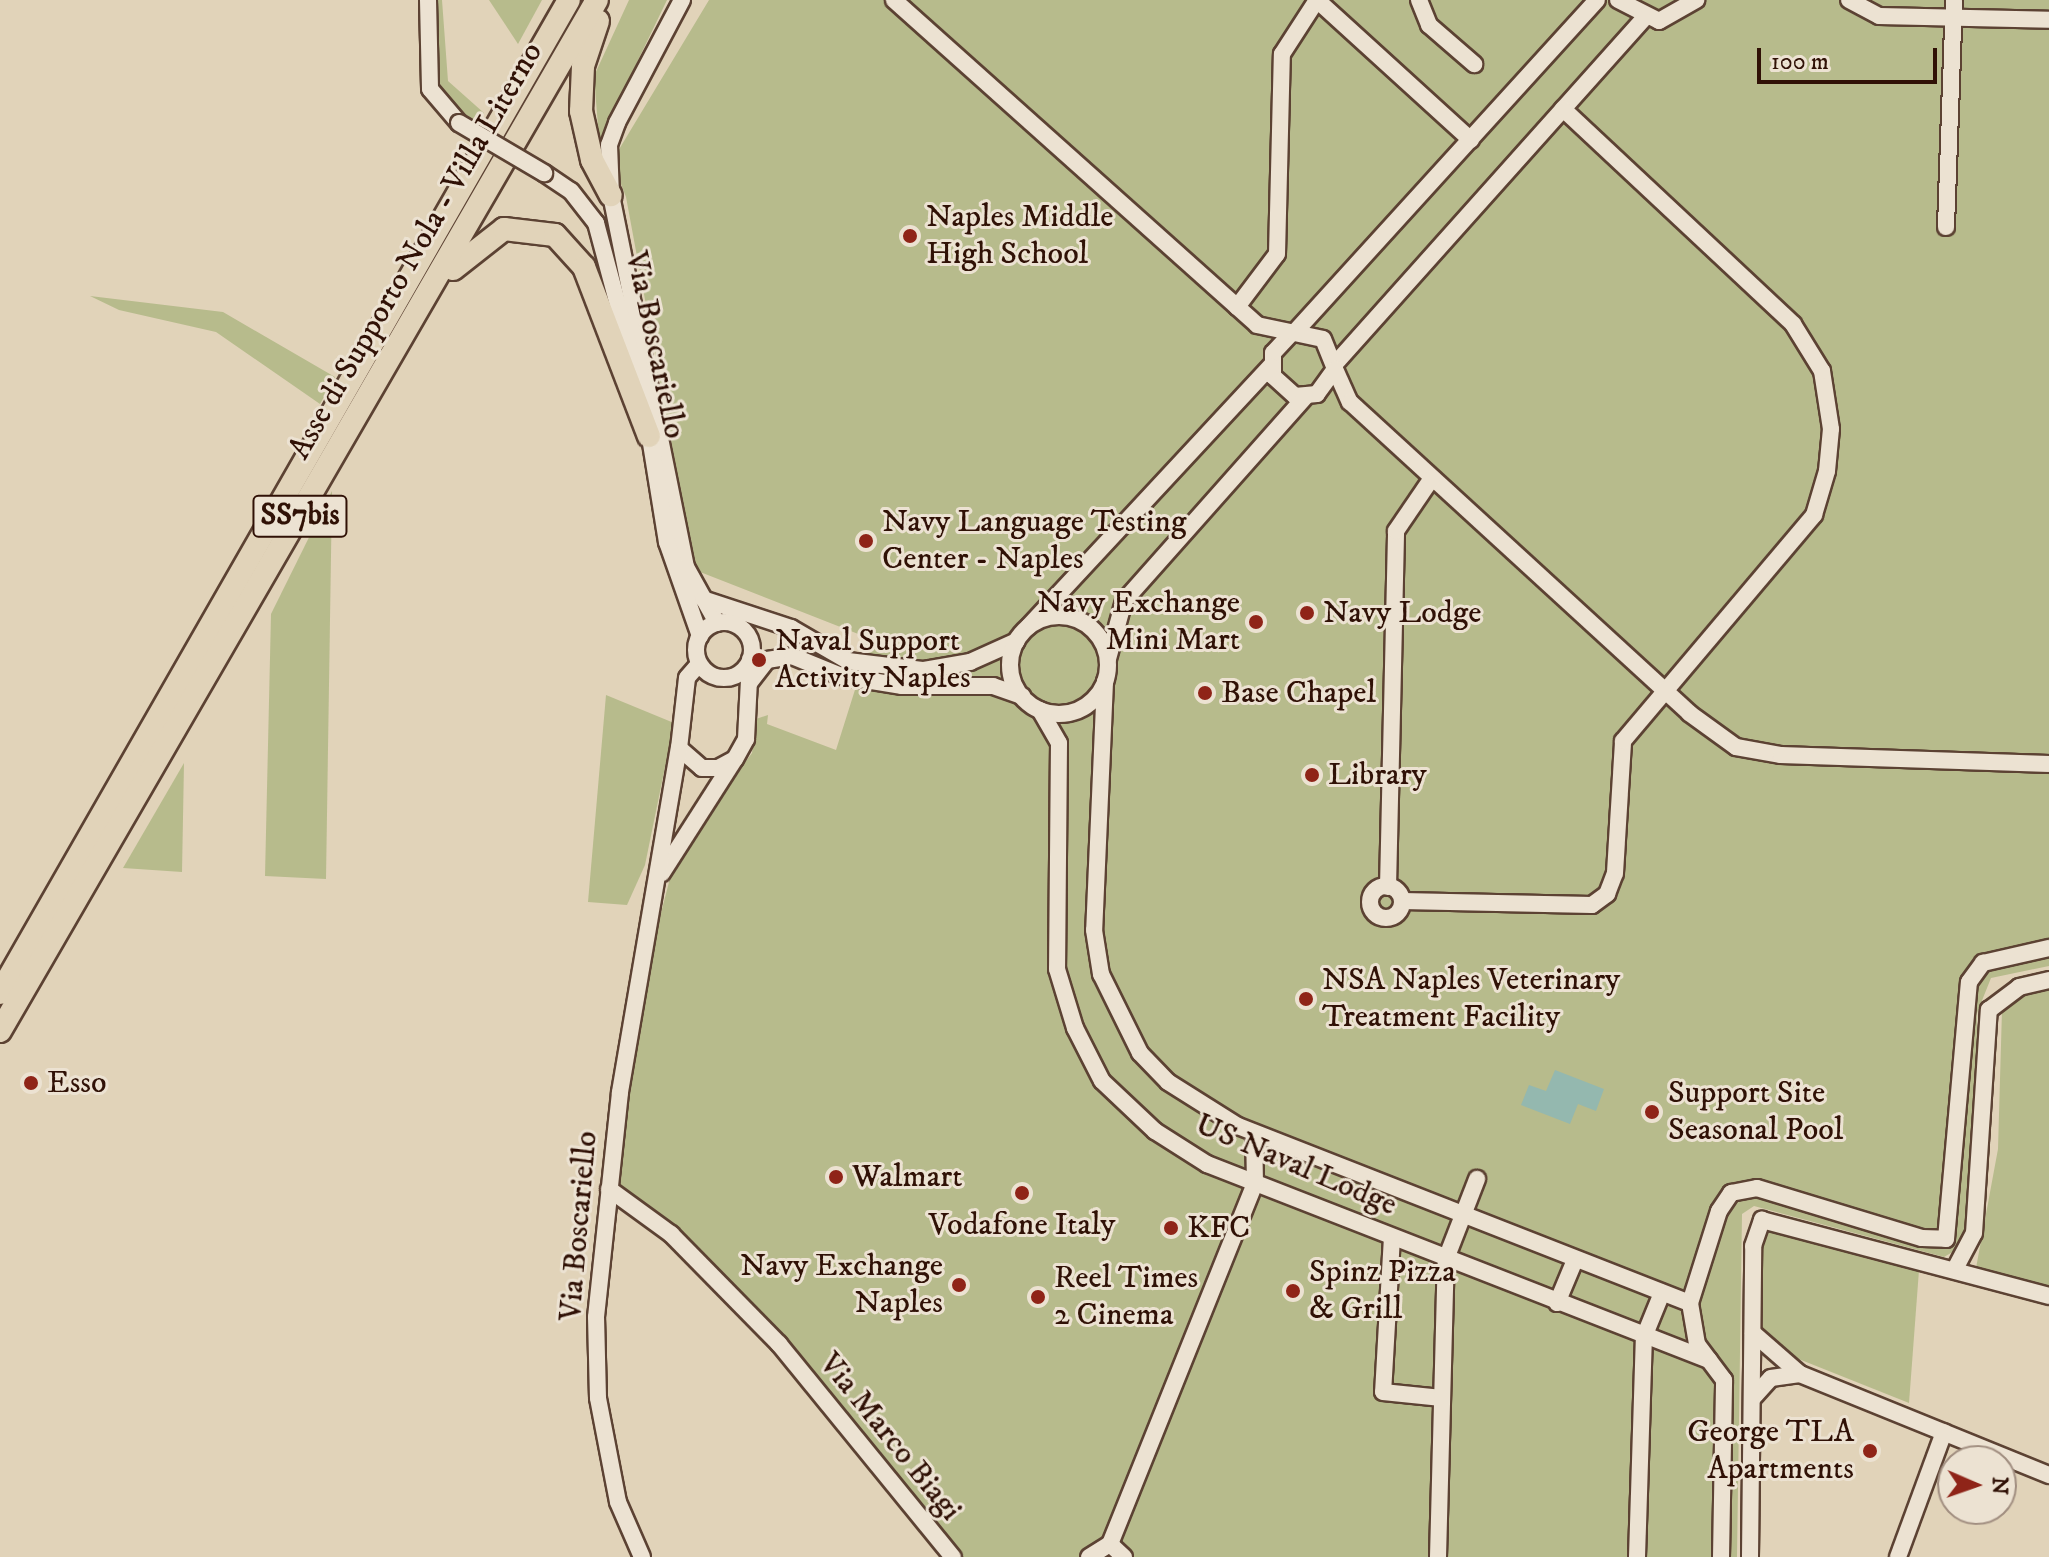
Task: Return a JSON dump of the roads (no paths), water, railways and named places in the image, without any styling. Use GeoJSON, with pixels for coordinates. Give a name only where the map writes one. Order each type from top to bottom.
{"type":"FeatureCollection","features":[{"type":"Feature","properties":{"kind":"highway"},"geometry":{"type":"LineString","coordinates":[[526,73],[558,0]]}},
{"type":"Feature","properties":{"kind":"highway","name":"Asse di Supporto Nola - Villa Literno"},"geometry":{"type":"LineString","coordinates":[[0,993],[569,0]]}},
{"type":"Feature","properties":{"kind":"highway","name":"Asse di Supporto Nola - Villa Literno"},"geometry":{"type":"LineString","coordinates":[[0,1031],[597,0]]}},
{"type":"Feature","properties":{"kind":"highway"},"geometry":{"type":"LineString","coordinates":[[607,0],[583,66],[581,111],[592,160],[611,195]]}},
{"type":"Feature","properties":{"kind":"highway"},"geometry":{"type":"LineString","coordinates":[[397,348],[467,251],[504,229],[546,230],[584,267],[649,436]]}},
{"type":"Feature","properties":{"kind":"street","name":"Via Boscariello"},"geometry":{"type":"LineString","coordinates":[[428,0],[430,89],[459,123],[544,173],[588,210],[605,245],[649,436],[667,542],[700,636]]}},
{"type":"Feature","properties":{"kind":"street","name":"Via Boscariello"},"geometry":{"type":"LineString","coordinates":[[682,0],[617,123],[609,145],[611,195],[699,597],[717,623]]}},
{"type":"Feature","properties":{"kind":"street"},"geometry":{"type":"LineString","coordinates":[[894,0],[1257,325],[1323,339],[1350,402],[1664,690],[1736,747],[2049,764]]}},
{"type":"Feature","properties":{"kind":"street"},"geometry":{"type":"LineString","coordinates":[[1237,307],[1277,254],[1282,54],[1317,0],[1471,140]]}},
{"type":"Feature","properties":{"kind":"street"},"geometry":{"type":"LineString","coordinates":[[1419,0],[1429,25],[1474,64]]}},
{"type":"Feature","properties":{"kind":"street"},"geometry":{"type":"LineString","coordinates":[[1022,696],[1011,669],[1017,641],[1029,626],[1271,364],[1292,334],[1597,0]]}},
{"type":"Feature","properties":{"kind":"street"},"geometry":{"type":"LineString","coordinates":[[1618,0],[1644,19],[1674,18],[1696,0]]}},
{"type":"Feature","properties":{"kind":"street"},"geometry":{"type":"LineString","coordinates":[[1849,0],[1879,16],[2049,20]]}},
{"type":"Feature","properties":{"kind":"street"},"geometry":{"type":"LineString","coordinates":[[1946,227],[1954,0]]}},
{"type":"Feature","properties":{"kind":"street"},"geometry":{"type":"LineString","coordinates":[[1644,19],[1124,601],[1105,682],[1095,834],[1101,974],[1140,1053],[1203,1107],[1254,1133],[1690,1303]]}},
{"type":"Feature","properties":{"kind":"street"},"geometry":{"type":"LineString","coordinates":[[1432,478],[1396,531],[1388,887],[1402,901],[1592,905],[1607,894],[1615,873],[1618,753],[1664,690],[1814,515],[1831,429],[1822,371],[1793,324],[1563,109]]}},
{"type":"Feature","properties":{"kind":"street"},"geometry":{"type":"LineString","coordinates":[[1257,325],[1278,385],[1350,402]]}},
{"type":"Feature","properties":{"kind":"street"},"geometry":{"type":"LineString","coordinates":[[699,597],[760,620],[848,661],[924,670],[970,662],[1017,641]]}},
{"type":"Feature","properties":{"kind":"street"},"geometry":{"type":"LineString","coordinates":[[1029,626],[1071,617],[1096,633],[1108,659]]}},
{"type":"Feature","properties":{"kind":"street"},"geometry":{"type":"LineString","coordinates":[[745,633],[760,620]]}},
{"type":"Feature","properties":{"kind":"street"},"geometry":{"type":"LineString","coordinates":[[717,623],[745,633],[750,659],[724,678],[699,664],[700,636],[717,623]]}},
{"type":"Feature","properties":{"kind":"street"},"geometry":{"type":"LineString","coordinates":[[750,682],[767,660],[792,656],[841,676],[902,686],[993,686],[1022,696],[1040,710],[1071,713],[1105,682]]}},
{"type":"Feature","properties":{"kind":"street","name":"Via Boscariello"},"geometry":{"type":"LineString","coordinates":[[651,896],[673,848],[746,739],[750,659]]}},
{"type":"Feature","properties":{"kind":"street","name":"Via Boscariello"},"geometry":{"type":"LineString","coordinates":[[642,1557],[618,1502],[598,1398],[596,1317],[609,1189],[651,896],[679,748],[687,678],[699,664]]}},
{"type":"Feature","properties":{"kind":"street","name":"US Naval Lodge"},"geometry":{"type":"LineString","coordinates":[[1040,710],[1059,743],[1054,932],[1075,1028],[1102,1081],[1155,1131],[1255,1183],[1709,1360]]}},
{"type":"Feature","properties":{"kind":"street"},"geometry":{"type":"LineString","coordinates":[[679,748],[702,768],[735,759]]}},
{"type":"Feature","properties":{"kind":"street"},"geometry":{"type":"LineString","coordinates":[[1388,887],[1372,895],[1374,913],[1392,917],[1402,901]]}},
{"type":"Feature","properties":{"kind":"street"},"geometry":{"type":"LineString","coordinates":[[1721,1557],[1724,1380],[1697,1344],[1690,1303],[1719,1211],[1742,1186],[1946,1239],[1961,1132],[1965,992],[1983,963],[2049,948]]}},
{"type":"Feature","properties":{"kind":"street"},"geometry":{"type":"LineString","coordinates":[[1955,1269],[1974,1233],[1989,1010],[2019,987],[2049,980]]}},
{"type":"Feature","properties":{"kind":"street"},"geometry":{"type":"LineString","coordinates":[[1107,1550],[1255,1183],[1254,1133]]}},
{"type":"Feature","properties":{"kind":"street"},"geometry":{"type":"LineString","coordinates":[[1438,1557],[1446,1259],[1477,1179]]}},
{"type":"Feature","properties":{"kind":"street","name":"Via Marco Biagi"},"geometry":{"type":"LineString","coordinates":[[609,1189],[671,1234],[779,1344],[953,1557]]}},
{"type":"Feature","properties":{"kind":"street"},"geometry":{"type":"LineString","coordinates":[[1750,1557],[1754,1230],[1762,1220],[2049,1296]]}},
{"type":"Feature","properties":{"kind":"street"},"geometry":{"type":"LineString","coordinates":[[1392,1237],[1383,1392],[1442,1398]]}},
{"type":"Feature","properties":{"kind":"street"},"geometry":{"type":"LineString","coordinates":[[1557,1303],[1575,1260]]}},
{"type":"Feature","properties":{"kind":"street"},"geometry":{"type":"LineString","coordinates":[[1637,1557],[1644,1337],[1662,1293]]}},
{"type":"Feature","properties":{"kind":"street"},"geometry":{"type":"LineString","coordinates":[[1753,1333],[1767,1351],[1800,1374],[2049,1475]]}},
{"type":"Feature","properties":{"kind":"street"},"geometry":{"type":"LineString","coordinates":[[1753,1364],[1767,1351]]}},
{"type":"Feature","properties":{"kind":"street"},"geometry":{"type":"LineString","coordinates":[[1753,1364],[1771,1378]]}},
{"type":"Feature","properties":{"kind":"street"},"geometry":{"type":"LineString","coordinates":[[1752,1399],[1771,1378],[1800,1374]]}},
{"type":"Feature","properties":{"kind":"street"},"geometry":{"type":"LineString","coordinates":[[1898,1557],[1944,1432]]}},
{"type":"Feature","properties":{"kind":"street"},"geometry":{"type":"LineString","coordinates":[[1089,1557],[1107,1550],[1124,1557]]}},
{"type":"Feature","properties":{"kind":"water"},"geometry":{"type":"Polygon","coordinates":[[[1555,1070],[1604,1089],[1596,1111],[1578,1104],[1570,1124],[1521,1105],[1529,1085],[1546,1091],[1555,1070]]]}},
{"type":"Feature","properties":{"kind":"place","name":"Naples Middle High School"},"geometry":{"type":"Point","coordinates":[910,236]}},
{"type":"Feature","properties":{"kind":"place","name":"Navy Language Testing Center - Naples"},"geometry":{"type":"Point","coordinates":[866,541]}},
{"type":"Feature","properties":{"kind":"place","name":"Navy Lodge"},"geometry":{"type":"Point","coordinates":[1307,613]}},
{"type":"Feature","properties":{"kind":"place","name":"Navy Exchange Mini Mart"},"geometry":{"type":"Point","coordinates":[1256,622]}},
{"type":"Feature","properties":{"kind":"place","name":"Naval Support Activity Naples"},"geometry":{"type":"Point","coordinates":[759,660]}},
{"type":"Feature","properties":{"kind":"place","name":"Base Chapel"},"geometry":{"type":"Point","coordinates":[1205,693]}},
{"type":"Feature","properties":{"kind":"place","name":"Library"},"geometry":{"type":"Point","coordinates":[1312,775]}},
{"type":"Feature","properties":{"kind":"place","name":"NSA Naples Veterinary Treatment Facility"},"geometry":{"type":"Point","coordinates":[1306,999]}},
{"type":"Feature","properties":{"kind":"place","name":"Esso"},"geometry":{"type":"Point","coordinates":[31,1083]}},
{"type":"Feature","properties":{"kind":"place","name":"Support Site Seasonal Pool"},"geometry":{"type":"Point","coordinates":[1652,1112]}},
{"type":"Feature","properties":{"kind":"place","name":"Walmart"},"geometry":{"type":"Point","coordinates":[836,1177]}},
{"type":"Feature","properties":{"kind":"place","name":"Vodafone Italy"},"geometry":{"type":"Point","coordinates":[1022,1193]}},
{"type":"Feature","properties":{"kind":"place","name":"KFC"},"geometry":{"type":"Point","coordinates":[1171,1228]}},
{"type":"Feature","properties":{"kind":"place","name":"Navy Exchange Naples"},"geometry":{"type":"Point","coordinates":[959,1285]}},
{"type":"Feature","properties":{"kind":"place","name":"Spinz Pizza & Grill"},"geometry":{"type":"Point","coordinates":[1293,1291]}},
{"type":"Feature","properties":{"kind":"place","name":"Reel Times 2 Cinema"},"geometry":{"type":"Point","coordinates":[1038,1297]}},
{"type":"Feature","properties":{"kind":"place","name":"George TLA Apartments"},"geometry":{"type":"Point","coordinates":[1870,1451]}}]}
